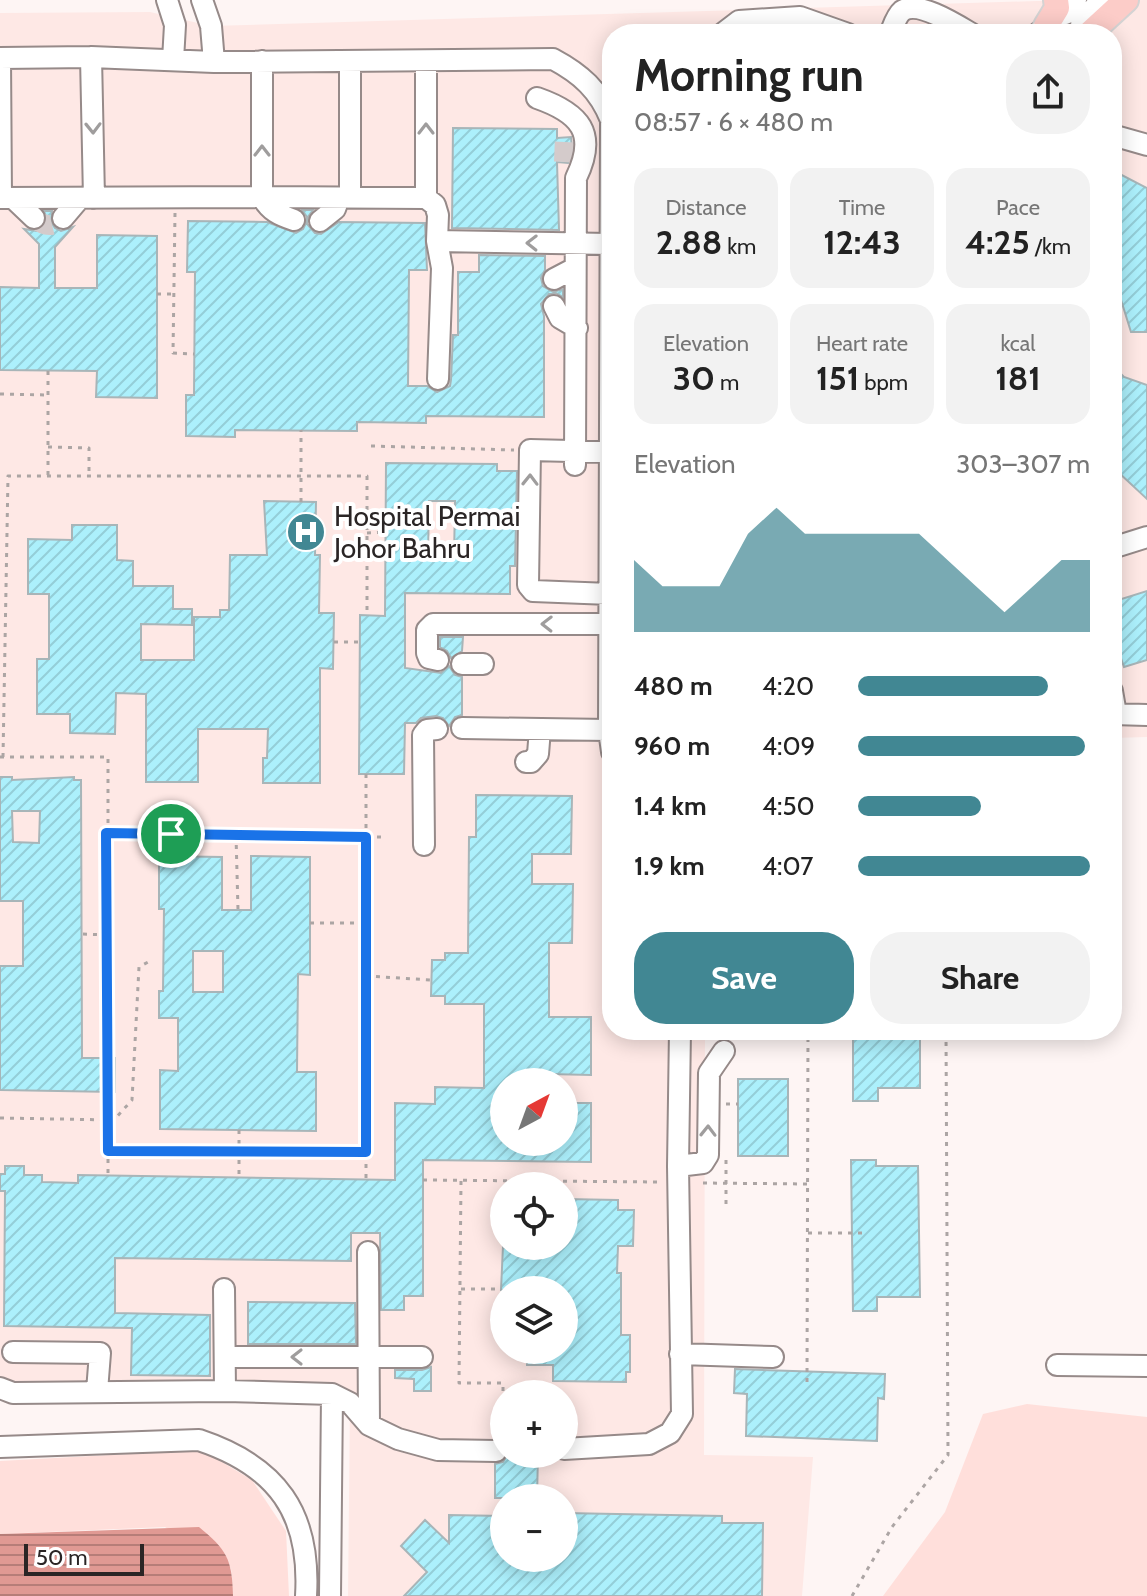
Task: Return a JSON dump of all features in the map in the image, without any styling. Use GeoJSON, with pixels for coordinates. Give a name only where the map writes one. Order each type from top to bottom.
{"type":"FeatureCollection","features":[{"type":"Feature","properties":{"kind":"main road"},"geometry":{"type":"LineString","coordinates":[[1067,21],[1126,0]]}},
{"type":"Feature","properties":{"kind":"street"},"geometry":{"type":"LineString","coordinates":[[167,0],[175,25]]}},
{"type":"Feature","properties":{"kind":"street"},"geometry":{"type":"LineString","coordinates":[[173,60],[180,0]]}},
{"type":"Feature","properties":{"kind":"street"},"geometry":{"type":"LineString","coordinates":[[202,0],[211,26],[214,62]]}},
{"type":"Feature","properties":{"kind":"street"},"geometry":{"type":"LineString","coordinates":[[211,26],[220,0]]}},
{"type":"Feature","properties":{"kind":"street"},"geometry":{"type":"LineString","coordinates":[[1067,21],[1100,0]]}},
{"type":"Feature","properties":{"kind":"street"},"geometry":{"type":"LineString","coordinates":[[895,24],[900,12],[906,7],[916,6],[929,8],[955,24]]}},
{"type":"Feature","properties":{"kind":"street"},"geometry":{"type":"LineString","coordinates":[[735,24],[739,21],[800,17],[820,24]]}},
{"type":"Feature","properties":{"kind":"street"},"geometry":{"type":"LineString","coordinates":[[63,218],[87,198],[91,57]]}},
{"type":"Feature","properties":{"kind":"street"},"geometry":{"type":"LineString","coordinates":[[4,198],[0,58],[91,57],[214,62],[553,59],[577,72],[602,99]]}},
{"type":"Feature","properties":{"kind":"street"},"geometry":{"type":"LineString","coordinates":[[262,61],[262,197],[268,208],[294,220]]}},
{"type":"Feature","properties":{"kind":"street"},"geometry":{"type":"LineString","coordinates":[[320,221],[344,197],[350,61]]}},
{"type":"Feature","properties":{"kind":"street"},"geometry":{"type":"LineString","coordinates":[[426,61],[426,198]]}},
{"type":"Feature","properties":{"kind":"street"},"geometry":{"type":"LineString","coordinates":[[537,98],[570,111],[582,125],[587,144],[583,163],[570,170],[576,244],[575,458]]}},
{"type":"Feature","properties":{"kind":"street"},"geometry":{"type":"LineString","coordinates":[[565,137],[577,120]]}},
{"type":"Feature","properties":{"kind":"street"},"geometry":{"type":"LineString","coordinates":[[1122,138],[1147,145]]}},
{"type":"Feature","properties":{"kind":"street"},"geometry":{"type":"LineString","coordinates":[[4,198],[426,198],[435,205],[438,215],[437,241],[442,268],[438,379]]}},
{"type":"Feature","properties":{"kind":"street"},"geometry":{"type":"LineString","coordinates":[[4,198],[34,218]]}},
{"type":"Feature","properties":{"kind":"street"},"geometry":{"type":"LineString","coordinates":[[437,241],[602,244]]}},
{"type":"Feature","properties":{"kind":"street"},"geometry":{"type":"LineString","coordinates":[[554,279],[575,268]]}},
{"type":"Feature","properties":{"kind":"street"},"geometry":{"type":"LineString","coordinates":[[554,306],[560,318],[577,328]]}},
{"type":"Feature","properties":{"kind":"street"},"geometry":{"type":"LineString","coordinates":[[602,454],[575,458],[530,450],[528,585],[533,591],[575,587],[602,592]]}},
{"type":"Feature","properties":{"kind":"street"},"geometry":{"type":"LineString","coordinates":[[1122,545],[1147,537]]}},
{"type":"Feature","properties":{"kind":"street"},"geometry":{"type":"LineString","coordinates":[[438,660],[429,658],[427,653],[427,630],[433,624],[602,624]]}},
{"type":"Feature","properties":{"kind":"street"},"geometry":{"type":"LineString","coordinates":[[1122,714],[1147,715]]}},
{"type":"Feature","properties":{"kind":"street"},"geometry":{"type":"LineString","coordinates":[[462,728],[602,730]]}},
{"type":"Feature","properties":{"kind":"street"},"geometry":{"type":"LineString","coordinates":[[424,845],[429,764],[423,735],[427,730],[437,729]]}},
{"type":"Feature","properties":{"kind":"street"},"geometry":{"type":"LineString","coordinates":[[526,762],[531,762],[538,754],[535,729]]}},
{"type":"Feature","properties":{"kind":"street"},"geometry":{"type":"LineString","coordinates":[[578,1448],[649,1444],[670,1433],[682,1414],[678,1174],[680,1040]]}},
{"type":"Feature","properties":{"kind":"street"},"geometry":{"type":"LineString","coordinates":[[678,1174],[703,1163],[708,1155],[709,1073],[724,1051]]}},
{"type":"Feature","properties":{"kind":"street"},"geometry":{"type":"LineString","coordinates":[[679,1073],[709,1073]]}},
{"type":"Feature","properties":{"kind":"street"},"geometry":{"type":"LineString","coordinates":[[368,1252],[369,1425]]}},
{"type":"Feature","properties":{"kind":"street"},"geometry":{"type":"LineString","coordinates":[[224,1289],[225,1391]]}},
{"type":"Feature","properties":{"kind":"street"},"geometry":{"type":"LineString","coordinates":[[13,1352],[100,1353],[97,1391]]}},
{"type":"Feature","properties":{"kind":"street"},"geometry":{"type":"LineString","coordinates":[[680,1354],[773,1357]]}},
{"type":"Feature","properties":{"kind":"street"},"geometry":{"type":"LineString","coordinates":[[225,1357],[422,1357]]}},
{"type":"Feature","properties":{"kind":"street"},"geometry":{"type":"LineString","coordinates":[[1057,1365],[1147,1366]]}},
{"type":"Feature","properties":{"kind":"street"},"geometry":{"type":"LineString","coordinates":[[0,1388],[13,1393],[225,1391],[332,1394],[350,1403],[369,1425],[398,1439],[438,1450],[490,1451]]}},
{"type":"Feature","properties":{"kind":"street"},"geometry":{"type":"LineString","coordinates":[[330,1596],[332,1394]]}},
{"type":"Feature","properties":{"kind":"street"},"geometry":{"type":"LineString","coordinates":[[0,1447],[199,1440],[248,1461],[273,1483],[297,1519],[308,1566],[306,1596]]}},
{"type":"Feature","properties":{"kind":"path"},"geometry":{"type":"LineString","coordinates":[[175,197],[173,353],[194,354]]}},
{"type":"Feature","properties":{"kind":"path"},"geometry":{"type":"LineString","coordinates":[[157,294],[174,294]]}},
{"type":"Feature","properties":{"kind":"path"},"geometry":{"type":"LineString","coordinates":[[48,370],[48,476]]}},
{"type":"Feature","properties":{"kind":"path"},"geometry":{"type":"LineString","coordinates":[[0,394],[48,395]]}},
{"type":"Feature","properties":{"kind":"path"},"geometry":{"type":"LineString","coordinates":[[301,430],[301,502]]}},
{"type":"Feature","properties":{"kind":"path"},"geometry":{"type":"LineString","coordinates":[[371,446],[530,450]]}},
{"type":"Feature","properties":{"kind":"path"},"geometry":{"type":"LineString","coordinates":[[48,447],[89,448],[89,476]]}},
{"type":"Feature","properties":{"kind":"path"},"geometry":{"type":"LineString","coordinates":[[108,1176],[108,757],[2,757],[8,476],[367,476],[367,615]]}},
{"type":"Feature","properties":{"kind":"path"},"geometry":{"type":"LineString","coordinates":[[367,533],[385,532]]}},
{"type":"Feature","properties":{"kind":"path"},"geometry":{"type":"LineString","coordinates":[[0,626],[7,626]]}},
{"type":"Feature","properties":{"kind":"path"},"geometry":{"type":"LineString","coordinates":[[334,642],[359,642]]}},
{"type":"Feature","properties":{"kind":"path"},"geometry":{"type":"LineString","coordinates":[[366,774],[366,1179]]}},
{"type":"Feature","properties":{"kind":"path"},"geometry":{"type":"LineString","coordinates":[[106,833],[383,837]]}},
{"type":"Feature","properties":{"kind":"path"},"geometry":{"type":"LineString","coordinates":[[236,835],[238,910]]}},
{"type":"Feature","properties":{"kind":"path"},"geometry":{"type":"LineString","coordinates":[[310,923],[366,923]]}},
{"type":"Feature","properties":{"kind":"path"},"geometry":{"type":"LineString","coordinates":[[83,934],[107,935]]}},
{"type":"Feature","properties":{"kind":"path"},"geometry":{"type":"LineString","coordinates":[[0,1118],[114,1120],[132,1100],[139,967],[150,961]]}},
{"type":"Feature","properties":{"kind":"path"},"geometry":{"type":"LineString","coordinates":[[366,976],[431,980]]}},
{"type":"Feature","properties":{"kind":"path"},"geometry":{"type":"LineString","coordinates":[[807,1382],[808,1040]]}},
{"type":"Feature","properties":{"kind":"path"},"geometry":{"type":"LineString","coordinates":[[852,1596],[892,1527],[948,1455],[946,1040]]}},
{"type":"Feature","properties":{"kind":"path"},"geometry":{"type":"LineString","coordinates":[[239,1130],[239,1178]]}},
{"type":"Feature","properties":{"kind":"path"},"geometry":{"type":"LineString","coordinates":[[108,1151],[366,1152]]}},
{"type":"Feature","properties":{"kind":"path"},"geometry":{"type":"LineString","coordinates":[[423,1180],[678,1174],[808,1184]]}},
{"type":"Feature","properties":{"kind":"path"},"geometry":{"type":"LineString","coordinates":[[461,1180],[459,1383],[490,1383]]}},
{"type":"Feature","properties":{"kind":"path"},"geometry":{"type":"LineString","coordinates":[[808,1233],[862,1233]]}},
{"type":"Feature","properties":{"kind":"path"},"geometry":{"type":"LineString","coordinates":[[460,1289],[490,1289]]}},
{"type":"Feature","properties":{"kind":"shaded area","name":"Hospital Permai Johor Bahru"},"geometry":{"type":"Polygon","coordinates":[[[1147,0],[1147,737],[1122,738],[1122,24],[602,24],[602,1040],[705,1040],[704,1455],[813,1457],[802,1596],[348,1596],[350,1403],[55,1394],[0,1379],[0,13],[150,12],[211,26],[1147,0]]]}},
{"type":"Feature","properties":{"kind":"shaded area"},"geometry":{"type":"Polygon","coordinates":[[[1027,1404],[1147,1417],[1147,1596],[883,1596],[945,1512],[983,1414],[1027,1404]]]}},
{"type":"Feature","properties":{"kind":"shaded area"},"geometry":{"type":"Polygon","coordinates":[[[202,1450],[252,1480],[286,1531],[289,1596],[233,1596],[231,1568],[165,1527],[0,1534],[0,1461],[202,1450]]]}},
{"type":"Feature","properties":{"kind":"shaded area"},"geometry":{"type":"Polygon","coordinates":[[[199,1527],[226,1556],[233,1596],[0,1596],[0,1534],[199,1527]]]}},
{"type":"Feature","properties":{"kind":"building"},"geometry":{"type":"Polygon","coordinates":[[[453,128],[557,129],[557,138],[571,137],[568,163],[557,162],[559,230],[452,228],[453,128]]]}},
{"type":"Feature","properties":{"kind":"building"},"geometry":{"type":"Polygon","coordinates":[[[1122,175],[1147,188],[1147,332],[1131,332],[1122,303],[1122,175]]]}},
{"type":"Feature","properties":{"kind":"building"},"geometry":{"type":"Polygon","coordinates":[[[302,210],[313,210],[307,224],[315,233],[321,234],[339,222],[425,223],[427,270],[409,270],[408,386],[427,386],[437,392],[450,386],[453,335],[458,335],[458,272],[479,272],[479,255],[545,256],[545,270],[541,278],[543,286],[553,292],[563,289],[563,297],[556,293],[549,294],[541,304],[544,316],[544,417],[426,416],[426,423],[357,422],[357,431],[235,430],[235,437],[186,436],[186,395],[194,395],[195,272],[187,272],[188,221],[267,222],[296,233],[306,223],[307,217],[302,210]]]}},
{"type":"Feature","properties":{"kind":"building"},"geometry":{"type":"Polygon","coordinates":[[[44,211],[52,211],[51,222],[55,228],[61,231],[73,227],[55,247],[55,288],[97,288],[97,235],[157,236],[157,398],[96,397],[97,371],[0,370],[0,287],[39,288],[39,244],[24,229],[37,231],[43,227],[47,220],[44,211]]]}},
{"type":"Feature","properties":{"kind":"building"},"geometry":{"type":"Polygon","coordinates":[[[1122,375],[1147,385],[1147,499],[1122,476],[1122,375]]]}},
{"type":"Feature","properties":{"kind":"building"},"geometry":{"type":"Polygon","coordinates":[[[386,463],[497,464],[497,471],[517,471],[515,566],[510,566],[510,594],[405,593],[405,668],[441,673],[449,666],[455,675],[462,677],[462,715],[455,717],[449,726],[443,718],[436,716],[421,718],[416,723],[405,723],[404,774],[359,774],[360,615],[385,616],[386,463]],[[429,501],[428,557],[454,558],[455,501],[429,501]]]}},
{"type":"Feature","properties":{"kind":"building"},"geometry":{"type":"Polygon","coordinates":[[[264,501],[316,502],[315,555],[320,555],[319,613],[334,613],[333,669],[320,668],[320,783],[263,783],[268,729],[198,729],[198,782],[146,782],[146,694],[116,693],[115,734],[70,733],[70,714],[37,714],[37,659],[49,659],[49,594],[28,594],[28,539],[72,540],[72,525],[117,525],[117,560],[133,561],[133,586],[173,586],[173,609],[192,609],[192,625],[141,624],[141,660],[194,660],[194,617],[220,617],[220,610],[229,610],[230,555],[267,555],[264,501]]]}},
{"type":"Feature","properties":{"kind":"building"},"geometry":{"type":"Polygon","coordinates":[[[1147,591],[1147,660],[1124,667],[1122,661],[1122,599],[1147,591]]]}},
{"type":"Feature","properties":{"kind":"building"},"geometry":{"type":"Polygon","coordinates":[[[440,637],[463,637],[462,651],[451,658],[440,647],[440,637]]]}},
{"type":"Feature","properties":{"kind":"building"},"geometry":{"type":"Polygon","coordinates":[[[0,777],[12,777],[12,780],[74,777],[74,780],[81,780],[82,1058],[115,1058],[115,1092],[0,1090],[0,966],[23,966],[23,901],[0,901],[0,777]],[[12,811],[13,842],[39,843],[40,811],[12,811]]]}},
{"type":"Feature","properties":{"kind":"building"},"geometry":{"type":"Polygon","coordinates":[[[476,795],[572,796],[571,854],[532,854],[532,884],[573,884],[572,943],[549,943],[549,1017],[591,1017],[591,1075],[578,1075],[578,1068],[490,1068],[490,1156],[578,1156],[578,1103],[591,1103],[591,1162],[423,1160],[423,1296],[404,1296],[404,1310],[381,1310],[380,1233],[351,1233],[351,1261],[115,1258],[115,1313],[210,1315],[210,1376],[131,1375],[132,1328],[4,1326],[5,1191],[0,1191],[0,1174],[5,1174],[5,1166],[24,1166],[24,1175],[42,1175],[42,1182],[78,1183],[78,1175],[395,1180],[395,1103],[435,1104],[435,1087],[484,1088],[484,1004],[445,1004],[445,996],[431,996],[432,960],[445,960],[445,953],[468,953],[469,837],[476,837],[476,795]]]}},
{"type":"Feature","properties":{"kind":"building"},"geometry":{"type":"Polygon","coordinates":[[[159,856],[222,857],[222,910],[251,910],[251,856],[310,857],[310,975],[298,974],[297,1072],[316,1072],[316,1131],[160,1129],[160,1070],[178,1071],[178,1018],[159,1018],[159,991],[163,991],[164,909],[159,909],[159,856]],[[193,951],[193,992],[223,992],[223,951],[193,951]]]}},
{"type":"Feature","properties":{"kind":"building"},"geometry":{"type":"Polygon","coordinates":[[[853,1040],[920,1040],[920,1088],[878,1088],[878,1101],[853,1101],[853,1040]]]}},
{"type":"Feature","properties":{"kind":"building"},"geometry":{"type":"Polygon","coordinates":[[[738,1079],[788,1079],[788,1156],[738,1156],[738,1079]]]}},
{"type":"Feature","properties":{"kind":"building"},"geometry":{"type":"Polygon","coordinates":[[[851,1160],[876,1160],[876,1166],[918,1166],[920,1297],[877,1297],[877,1311],[853,1311],[851,1160]]]}},
{"type":"Feature","properties":{"kind":"building"},"geometry":{"type":"Polygon","coordinates":[[[578,1199],[618,1200],[618,1210],[634,1210],[633,1246],[618,1246],[621,1335],[630,1335],[630,1372],[626,1372],[626,1382],[553,1380],[553,1365],[527,1365],[578,1364],[578,1276],[502,1276],[502,1260],[578,1260],[578,1199]]]}},
{"type":"Feature","properties":{"kind":"building"},"geometry":{"type":"Polygon","coordinates":[[[248,1302],[355,1303],[356,1344],[248,1344],[248,1302]]]}},
{"type":"Feature","properties":{"kind":"building"},"geometry":{"type":"Polygon","coordinates":[[[431,1367],[431,1391],[414,1391],[414,1379],[395,1378],[395,1370],[431,1367]]]}},
{"type":"Feature","properties":{"kind":"building"},"geometry":{"type":"Polygon","coordinates":[[[735,1369],[885,1374],[884,1399],[878,1398],[877,1441],[746,1436],[747,1394],[734,1393],[735,1369]]]}},
{"type":"Feature","properties":{"kind":"building"},"geometry":{"type":"Polygon","coordinates":[[[495,1468],[538,1468],[537,1484],[495,1484],[495,1468]]]}},
{"type":"Feature","properties":{"kind":"building"},"geometry":{"type":"Polygon","coordinates":[[[578,1513],[722,1516],[722,1523],[763,1523],[762,1596],[404,1596],[427,1572],[401,1546],[425,1520],[449,1543],[449,1515],[490,1516],[490,1572],[578,1572],[578,1513]]]}},
{"type":"Feature","properties":{"kind":"tunnel"},"geometry":{"type":"LineString","coordinates":[[564,162],[565,137]]}},
{"type":"Feature","properties":{"kind":"tunnel"},"geometry":{"type":"LineString","coordinates":[[34,218],[48,225],[63,218]]}},
{"type":"Feature","properties":{"kind":"place","name":"Hospital Permai Johor Bahru"},"geometry":{"type":"Point","coordinates":[306,532]}},
{"type":"Feature","properties":{"kind":"route"},"geometry":{"type":"LineString","coordinates":[[106,833],[171,834],[366,837],[366,1152],[108,1151],[106,833]]}}]}
